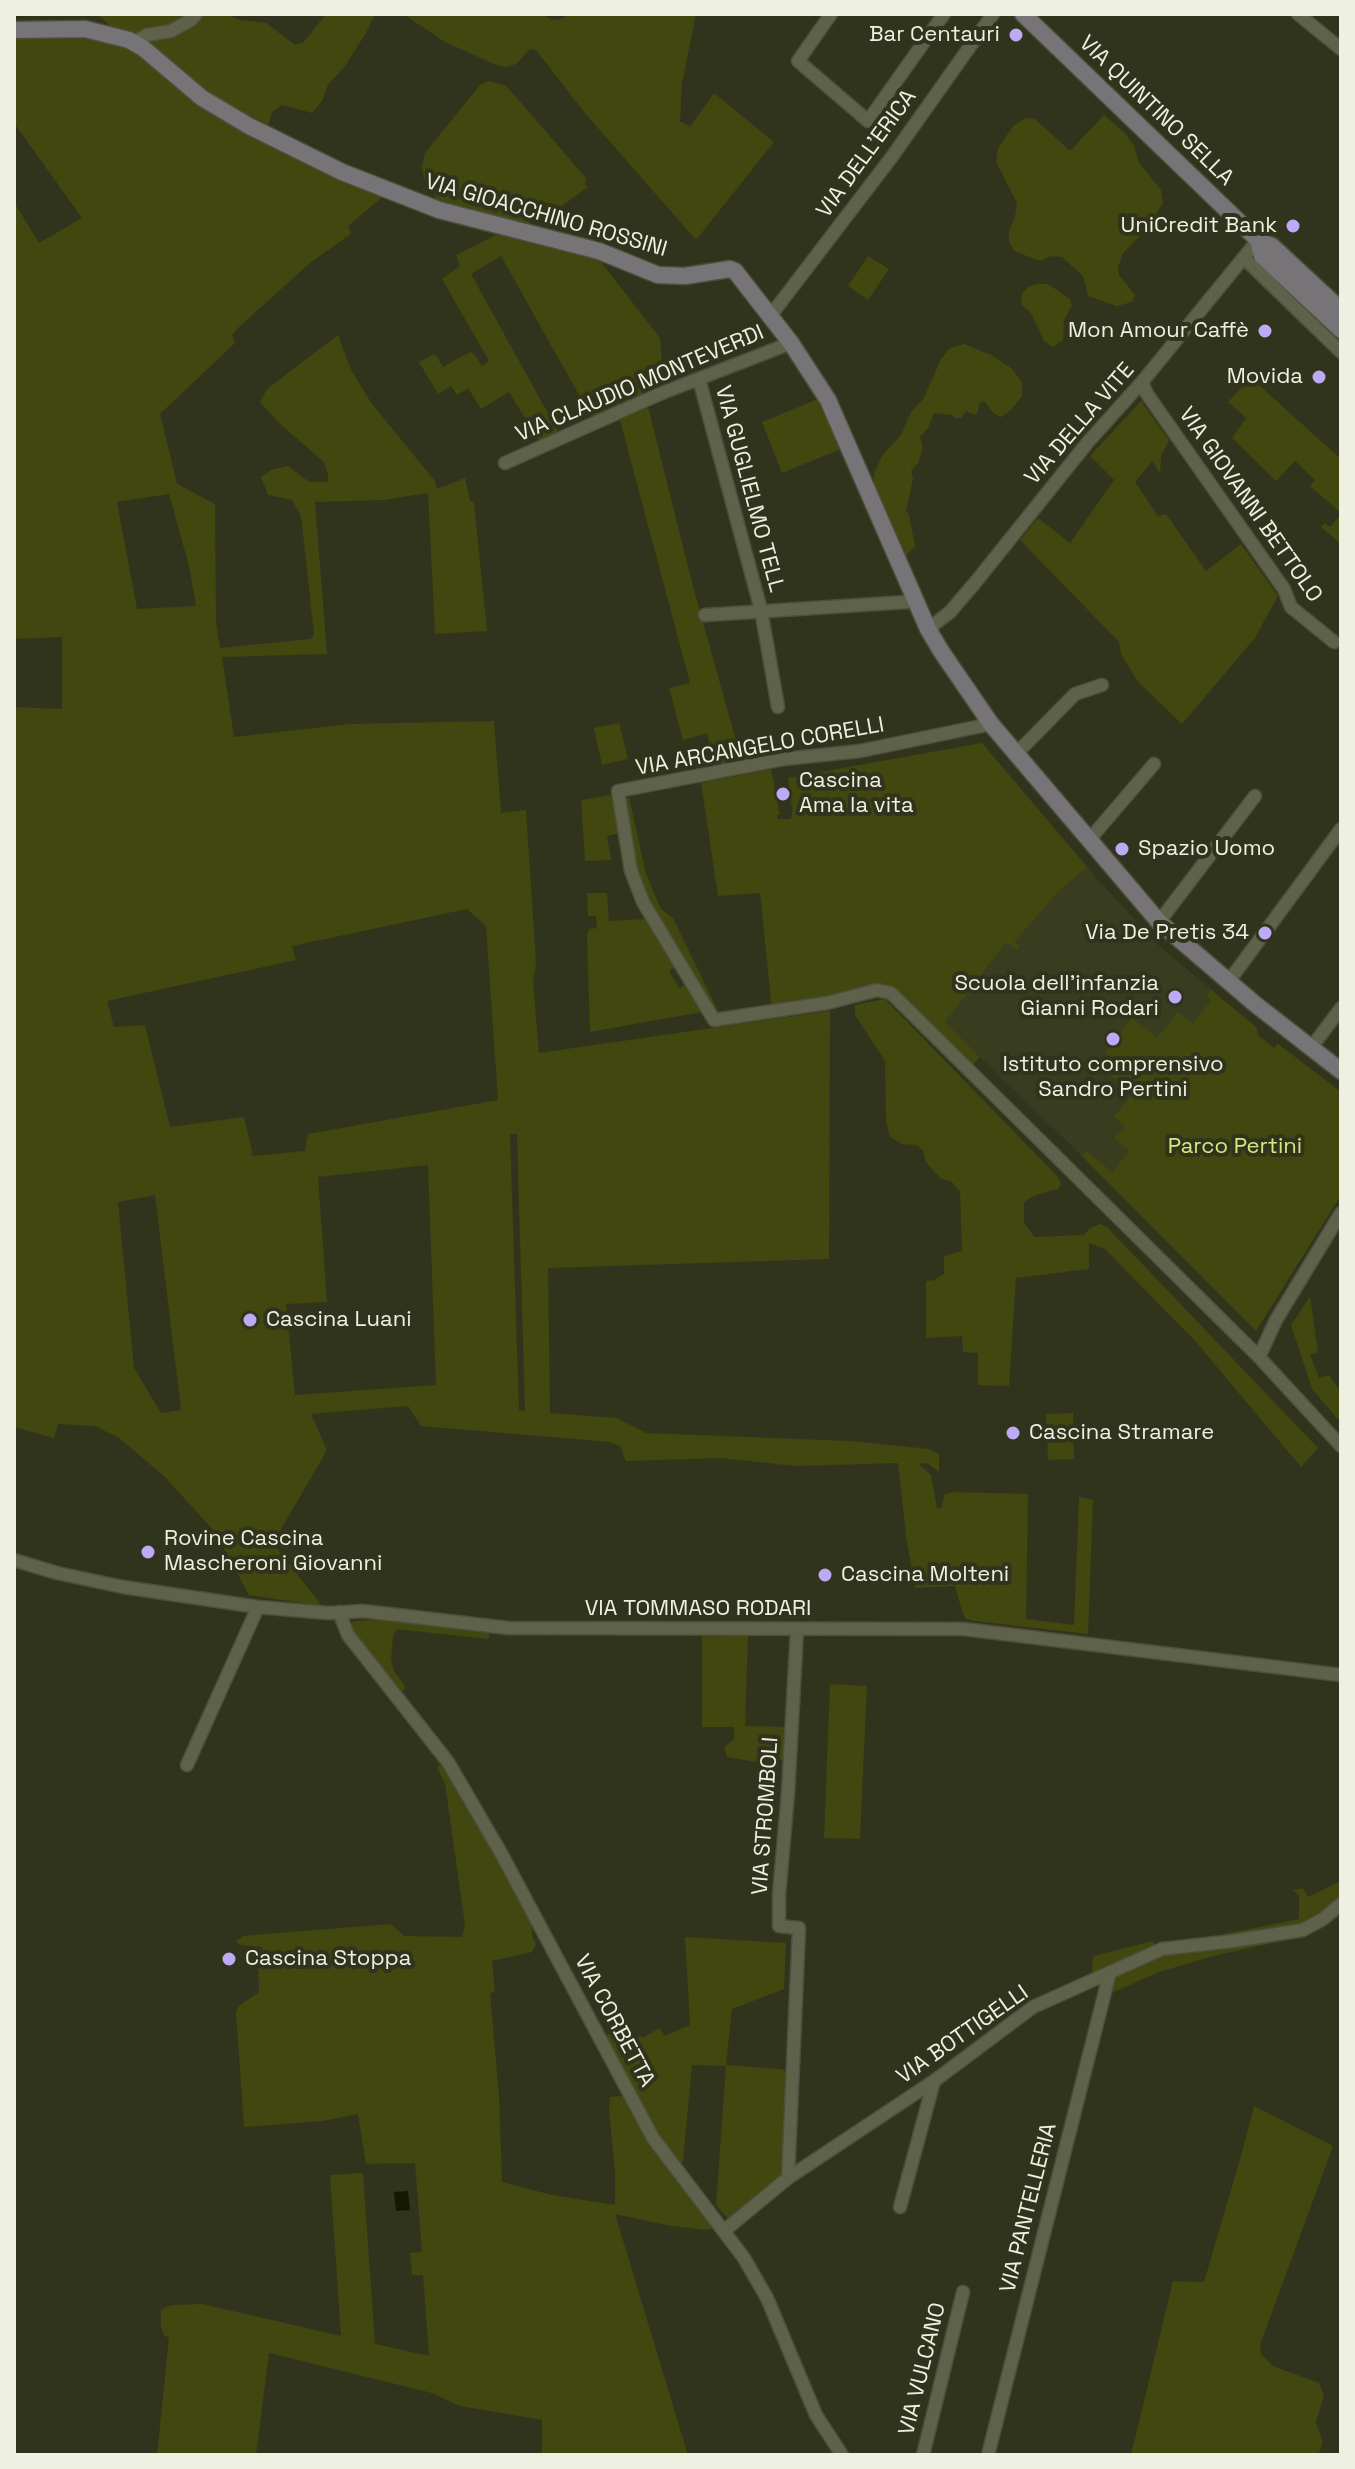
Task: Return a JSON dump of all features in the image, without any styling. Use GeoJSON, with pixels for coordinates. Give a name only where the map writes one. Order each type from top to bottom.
{"type":"FeatureCollection","features":[{"type":"Feature","properties":{"kind":"street"},"geometry":{"type":"LineString","coordinates":[[135,42],[147,35],[171,31],[196,14]]}},
{"type":"Feature","properties":{"kind":"street"},"geometry":{"type":"LineString","coordinates":[[831,14],[798,61],[868,121],[944,14]]}},
{"type":"Feature","properties":{"kind":"street","name":"VIA DELL'ERICA"},"geometry":{"type":"LineString","coordinates":[[771,315],[891,158],[993,14]]}},
{"type":"Feature","properties":{"kind":"street","name":"VIA QUINTINO SELLA"},"geometry":{"type":"LineString","coordinates":[[1023,14],[1258,240],[1272,246],[1341,310]]}},
{"type":"Feature","properties":{"kind":"street"},"geometry":{"type":"LineString","coordinates":[[1298,14],[1341,49]]}},
{"type":"Feature","properties":{"kind":"street","name":"VIA GIOACCHINO ROSSINI"},"geometry":{"type":"LineString","coordinates":[[14,30],[85,29],[135,42],[214,106],[342,172],[439,210],[599,251],[658,275],[685,276],[730,269],[738,274],[791,343],[835,415],[928,629],[991,724],[1159,922],[1341,1071]]}},
{"type":"Feature","properties":{"kind":"street","name":"VIA QUINTINO SELLA"},"geometry":{"type":"LineString","coordinates":[[1258,240],[1262,256],[1341,352]]}},
{"type":"Feature","properties":{"kind":"street","name":"VIA DELLA VITE"},"geometry":{"type":"LineString","coordinates":[[928,629],[950,612],[974,584],[1088,442],[1142,382],[1258,240]]}},
{"type":"Feature","properties":{"kind":"street","name":"VIA QUINTINO SELLA"},"geometry":{"type":"LineString","coordinates":[[1244,258],[1312,314],[1341,330]]}},
{"type":"Feature","properties":{"kind":"street","name":"VIA CLAUDIO MONTEVERDI"},"geometry":{"type":"LineString","coordinates":[[505,463],[791,343]]}},
{"type":"Feature","properties":{"kind":"street","name":"VIA GUGLIELMO TELL"},"geometry":{"type":"LineString","coordinates":[[699,379],[761,610],[778,707]]}},
{"type":"Feature","properties":{"kind":"street","name":"VIA GIOVANNI BETTOLO"},"geometry":{"type":"LineString","coordinates":[[1142,382],[1150,398],[1284,589],[1291,607],[1334,642]]}},
{"type":"Feature","properties":{"kind":"street","name":"VIA GUGLIELMO TELL"},"geometry":{"type":"LineString","coordinates":[[705,615],[914,599]]}},
{"type":"Feature","properties":{"kind":"street"},"geometry":{"type":"LineString","coordinates":[[1016,754],[1075,694],[1102,685]]}},
{"type":"Feature","properties":{"kind":"street","name":"VIA ARCANGELO CORELLI"},"geometry":{"type":"LineString","coordinates":[[991,724],[860,751],[784,759],[618,791],[631,871],[643,902],[714,1020],[827,1003],[877,990],[891,993],[1259,1357]]}},
{"type":"Feature","properties":{"kind":"street"},"geometry":{"type":"LineString","coordinates":[[1089,840],[1154,764]]}},
{"type":"Feature","properties":{"kind":"street"},"geometry":{"type":"LineString","coordinates":[[1159,922],[1255,796]]}},
{"type":"Feature","properties":{"kind":"street"},"geometry":{"type":"LineString","coordinates":[[1229,981],[1341,829]]}},
{"type":"Feature","properties":{"kind":"street"},"geometry":{"type":"LineString","coordinates":[[1311,1048],[1341,1008]]}},
{"type":"Feature","properties":{"kind":"street"},"geometry":{"type":"LineString","coordinates":[[1341,1213],[1276,1320],[1259,1357],[1341,1446]]}},
{"type":"Feature","properties":{"kind":"street","name":"VIA TOMMASO RODARI"},"geometry":{"type":"LineString","coordinates":[[14,1560],[123,1587],[258,1607],[363,1611],[508,1628],[964,1629],[1341,1675]]}},
{"type":"Feature","properties":{"kind":"street"},"geometry":{"type":"LineString","coordinates":[[187,1765],[258,1607]]}},
{"type":"Feature","properties":{"kind":"street","name":"VIA CORBETTA"},"geometry":{"type":"LineString","coordinates":[[339,1612],[348,1635],[448,1762],[536,1916],[653,2138],[725,2230],[762,2288],[816,2415],[842,2455]]}},
{"type":"Feature","properties":{"kind":"street","name":"VIA STROMBOLI"},"geometry":{"type":"LineString","coordinates":[[788,2178],[799,1928],[779,1926],[779,1895],[797,1630]]}},
{"type":"Feature","properties":{"kind":"street","name":"VIA BOTTIGELLI"},"geometry":{"type":"LineString","coordinates":[[725,2230],[788,2178],[934,2081],[1033,2007],[1162,1949],[1303,1930],[1341,1904]]}},
{"type":"Feature","properties":{"kind":"street","name":"VIA PANTELLERIA"},"geometry":{"type":"LineString","coordinates":[[988,2455],[1110,1972]]}},
{"type":"Feature","properties":{"kind":"street"},"geometry":{"type":"LineString","coordinates":[[900,2207],[934,2081]]}},
{"type":"Feature","properties":{"kind":"street","name":"VIA VULCANO"},"geometry":{"type":"LineString","coordinates":[[923,2455],[963,2292]]}},
{"type":"Feature","properties":{"kind":"shaded area","name":"Istituto comprensivo Sandro Pertini"},"geometry":{"type":"Polygon","coordinates":[[[982,743],[1092,873],[1158,945],[1256,1027],[1258,1035],[1274,1048],[1278,1044],[1341,1092],[1341,1195],[1256,1331],[945,1023],[791,809],[788,778],[982,743]]]}},
{"type":"Feature","properties":{"kind":"shaded area"},"geometry":{"type":"Polygon","coordinates":[[[408,2191],[410,2210],[396,2211],[394,2192],[408,2191]]]}},
{"type":"Feature","properties":{"kind":"green space"},"geometry":{"type":"Polygon","coordinates":[[[97,14],[226,14],[240,20],[266,23],[295,45],[304,42],[326,14],[375,14],[345,66],[328,85],[322,101],[312,113],[282,105],[272,112],[264,142],[323,171],[381,194],[381,198],[348,226],[351,234],[311,262],[239,327],[232,335],[235,343],[160,414],[177,484],[215,504],[216,621],[220,648],[311,639],[314,634],[301,516],[292,500],[268,495],[261,477],[271,470],[288,466],[309,482],[328,482],[328,475],[324,462],[260,402],[267,389],[338,335],[351,370],[372,404],[435,481],[437,489],[465,478],[470,501],[474,503],[487,631],[435,634],[428,493],[383,500],[315,502],[327,654],[222,657],[234,737],[350,724],[494,721],[501,813],[526,810],[539,1053],[830,1011],[829,1259],[548,1268],[550,1413],[617,1418],[646,1433],[850,1441],[929,1449],[939,1454],[939,1472],[927,1463],[919,1464],[931,1475],[937,1509],[941,1508],[945,1494],[954,1492],[1028,1494],[1026,1619],[1074,1625],[1079,1497],[1093,1500],[1088,1634],[966,1619],[955,1586],[915,1588],[898,1463],[795,1466],[721,1458],[626,1461],[620,1446],[610,1442],[421,1426],[408,1406],[311,1414],[327,1450],[273,1543],[322,1606],[249,1595],[215,1532],[165,1477],[119,1438],[95,1426],[58,1424],[54,1438],[14,1427],[14,707],[62,709],[62,637],[14,639],[14,202],[39,243],[82,218],[14,123],[14,36],[106,28],[109,25],[97,14]],[[169,494],[117,502],[137,609],[196,606],[189,566],[169,494]],[[467,909],[292,946],[296,960],[107,1001],[114,1027],[145,1025],[170,1127],[244,1117],[253,1156],[305,1151],[308,1134],[498,1100],[486,926],[467,909]],[[510,1134],[519,1410],[525,1411],[517,1134],[510,1134]],[[428,1165],[318,1177],[327,1302],[286,1304],[295,1395],[436,1385],[428,1165]],[[155,1195],[118,1202],[134,1368],[161,1413],[181,1410],[155,1195]]]}},
{"type":"Feature","properties":{"kind":"green space"},"geometry":{"type":"Polygon","coordinates":[[[403,14],[540,14],[553,20],[571,14],[696,14],[682,83],[680,121],[690,127],[714,93],[774,142],[696,240],[584,112],[536,50],[530,49],[516,64],[507,67],[496,65],[445,42],[403,14]]]}},
{"type":"Feature","properties":{"kind":"green space"},"geometry":{"type":"Polygon","coordinates":[[[489,81],[506,86],[586,178],[585,185],[588,187],[555,211],[512,230],[439,210],[433,190],[424,179],[422,166],[425,153],[480,85],[489,81]]]}},
{"type":"Feature","properties":{"kind":"green space"},"geometry":{"type":"Polygon","coordinates":[[[1104,115],[1126,134],[1139,163],[1161,190],[1163,203],[1145,231],[1123,253],[1119,275],[1135,295],[1132,302],[1117,306],[1088,296],[1083,276],[1062,257],[1051,256],[1040,261],[1014,251],[1009,242],[1009,231],[1017,203],[996,162],[998,148],[1014,125],[1026,118],[1035,119],[1070,151],[1104,115]]]}},
{"type":"Feature","properties":{"kind":"green space"},"geometry":{"type":"Polygon","coordinates":[[[502,232],[597,257],[660,338],[664,389],[593,420],[501,256],[471,274],[560,435],[541,444],[509,392],[481,409],[468,388],[457,395],[451,386],[438,394],[419,362],[435,354],[443,367],[470,352],[482,366],[489,361],[442,279],[460,266],[456,255],[502,232]]]}},
{"type":"Feature","properties":{"kind":"green space"},"geometry":{"type":"Polygon","coordinates":[[[868,256],[889,269],[868,300],[848,286],[868,256]]]}},
{"type":"Feature","properties":{"kind":"green space"},"geometry":{"type":"Polygon","coordinates":[[[1036,284],[1048,284],[1070,299],[1072,306],[1064,320],[1063,340],[1053,347],[1044,341],[1031,313],[1021,304],[1022,294],[1036,284]]]}},
{"type":"Feature","properties":{"kind":"green space"},"geometry":{"type":"Polygon","coordinates":[[[964,344],[991,355],[1011,368],[1022,382],[1022,396],[1001,417],[994,414],[984,401],[974,415],[966,411],[961,418],[956,418],[934,413],[920,437],[923,448],[918,463],[911,471],[913,479],[906,511],[915,546],[904,558],[874,484],[874,473],[882,456],[901,435],[911,412],[924,398],[941,359],[950,348],[964,344]]]}},
{"type":"Feature","properties":{"kind":"green space"},"geometry":{"type":"Polygon","coordinates":[[[1251,378],[1341,459],[1341,513],[1310,486],[1315,480],[1295,461],[1276,481],[1232,438],[1246,418],[1228,402],[1251,378]]]}},
{"type":"Feature","properties":{"kind":"green space"},"geometry":{"type":"Polygon","coordinates":[[[818,399],[841,449],[782,473],[762,422],[818,399]]]}},
{"type":"Feature","properties":{"kind":"green space"},"geometry":{"type":"Polygon","coordinates":[[[1141,401],[1169,440],[1161,456],[1160,473],[1152,461],[1135,482],[1158,516],[1166,514],[1206,571],[1241,544],[1278,596],[1255,638],[1182,724],[1138,682],[1121,654],[1119,642],[1020,540],[1038,518],[1070,543],[1114,480],[1090,456],[1141,401]]]}},
{"type":"Feature","properties":{"kind":"green space"},"geometry":{"type":"Polygon","coordinates":[[[648,407],[741,759],[716,767],[707,733],[683,740],[669,688],[690,683],[620,420],[648,407]]]}},
{"type":"Feature","properties":{"kind":"green space"},"geometry":{"type":"Polygon","coordinates":[[[1341,514],[1341,544],[1321,527],[1325,523],[1330,527],[1341,514]]]}},
{"type":"Feature","properties":{"kind":"green space"},"geometry":{"type":"Polygon","coordinates":[[[619,723],[628,759],[602,765],[594,728],[619,723]]]}},
{"type":"Feature","properties":{"kind":"green space"},"geometry":{"type":"Polygon","coordinates":[[[982,743],[1087,867],[1058,892],[1014,942],[1020,947],[1016,950],[1006,942],[945,1022],[980,1057],[973,1064],[911,1003],[900,996],[876,990],[772,1010],[760,893],[718,896],[701,783],[771,769],[780,815],[777,819],[791,819],[793,808],[788,778],[982,743]]]}},
{"type":"Feature","properties":{"kind":"green space"},"geometry":{"type":"Polygon","coordinates":[[[611,795],[621,833],[607,836],[611,860],[585,861],[581,800],[611,795]]]}},
{"type":"Feature","properties":{"kind":"green space"},"geometry":{"type":"Polygon","coordinates":[[[629,797],[646,874],[661,909],[673,918],[720,1015],[714,1013],[640,888],[624,802],[629,797]]]}},
{"type":"Feature","properties":{"kind":"green space"},"geometry":{"type":"Polygon","coordinates":[[[587,893],[607,893],[609,921],[647,919],[675,967],[669,971],[679,988],[685,985],[702,1012],[590,1032],[587,935],[589,929],[597,928],[596,916],[588,916],[587,893]]]}},
{"type":"Feature","properties":{"kind":"green space","name":"Parco Pertini"},"geometry":{"type":"Polygon","coordinates":[[[1211,990],[1256,1027],[1258,1035],[1274,1048],[1278,1044],[1341,1092],[1341,1195],[1256,1331],[1082,1156],[1086,1151],[1112,1172],[1129,1151],[1114,1138],[1125,1126],[1114,1117],[1133,1093],[1109,1074],[1118,1062],[1105,1052],[1132,1018],[1157,1038],[1178,1012],[1193,1024],[1211,1000],[1206,996],[1211,990]]]}},
{"type":"Feature","properties":{"kind":"green space"},"geometry":{"type":"Polygon","coordinates":[[[885,999],[1058,1177],[1061,1184],[1058,1189],[1024,1202],[1024,1223],[1035,1237],[1084,1235],[1100,1224],[1107,1227],[1318,1448],[1301,1467],[1196,1342],[1105,1249],[1089,1243],[1089,1269],[1016,1278],[1009,1386],[978,1385],[978,1353],[963,1352],[962,1336],[926,1338],[926,1281],[944,1274],[944,1256],[962,1251],[960,1192],[952,1182],[940,1178],[926,1162],[923,1150],[890,1137],[886,1121],[885,1061],[855,1015],[855,1005],[885,999]]]}},
{"type":"Feature","properties":{"kind":"green space"},"geometry":{"type":"Polygon","coordinates":[[[1310,1297],[1318,1352],[1310,1355],[1319,1378],[1329,1375],[1341,1392],[1341,1423],[1312,1389],[1291,1325],[1310,1297]]]}},
{"type":"Feature","properties":{"kind":"green space"},"geometry":{"type":"Polygon","coordinates":[[[1073,1413],[1074,1459],[1048,1460],[1046,1414],[1073,1413]]]}},
{"type":"Feature","properties":{"kind":"green space"},"geometry":{"type":"Polygon","coordinates":[[[375,1620],[487,1631],[490,1636],[488,1639],[397,1629],[393,1636],[391,1660],[394,1671],[405,1686],[403,1692],[354,1636],[350,1625],[354,1621],[375,1620]]]}},
{"type":"Feature","properties":{"kind":"green space"},"geometry":{"type":"Polygon","coordinates":[[[702,1636],[748,1636],[745,1726],[789,1727],[786,1759],[756,1762],[727,1757],[724,1747],[734,1739],[734,1727],[702,1727],[702,1636]]]}},
{"type":"Feature","properties":{"kind":"green space"},"geometry":{"type":"Polygon","coordinates":[[[830,1684],[867,1686],[860,1839],[824,1838],[830,1684]]]}},
{"type":"Feature","properties":{"kind":"green space"},"geometry":{"type":"Polygon","coordinates":[[[439,1765],[485,1836],[532,1921],[536,1944],[532,1952],[492,1961],[495,1992],[490,1993],[499,2096],[502,2182],[552,2195],[615,2205],[609,2111],[610,2097],[620,2096],[627,2098],[673,2174],[715,2228],[705,2230],[666,2225],[615,2214],[688,2455],[542,2455],[542,2420],[460,2406],[432,2393],[269,2353],[256,2455],[157,2455],[169,2338],[164,2335],[161,2326],[161,2310],[171,2305],[202,2304],[341,2336],[330,2175],[363,2173],[375,2344],[429,2356],[423,2275],[412,2275],[410,2253],[422,2252],[415,2163],[366,2164],[358,2114],[322,2121],[244,2127],[236,2012],[240,2005],[259,1992],[258,1955],[263,1947],[239,1945],[236,1941],[243,1936],[391,1924],[404,1936],[462,1937],[465,1925],[445,1783],[437,1768],[439,1765]]]}},
{"type":"Feature","properties":{"kind":"green space"},"geometry":{"type":"Polygon","coordinates":[[[1341,1881],[1341,1900],[1302,1927],[1223,1939],[1224,1934],[1299,1919],[1299,1896],[1293,1890],[1303,1888],[1308,1897],[1341,1881]]]}},
{"type":"Feature","properties":{"kind":"green space"},"geometry":{"type":"Polygon","coordinates":[[[1303,1930],[1301,1937],[1217,1955],[1159,1972],[1114,1992],[1108,1985],[1111,1973],[1163,1950],[1303,1930]]]}},
{"type":"Feature","properties":{"kind":"green space"},"geometry":{"type":"Polygon","coordinates":[[[685,1937],[786,1943],[784,1989],[732,2009],[726,2065],[782,2069],[787,2073],[783,2176],[729,2220],[716,2205],[726,2066],[692,2065],[683,2161],[679,2165],[653,2125],[606,2036],[612,2031],[644,2037],[660,2028],[664,2036],[690,2025],[685,1937]]]}},
{"type":"Feature","properties":{"kind":"green space"},"geometry":{"type":"Polygon","coordinates":[[[1153,1941],[1156,1950],[1098,1976],[1092,1972],[1093,1956],[1153,1941]]]}},
{"type":"Feature","properties":{"kind":"green space"},"geometry":{"type":"Polygon","coordinates":[[[1254,2106],[1333,2146],[1260,2345],[1261,2354],[1273,2366],[1319,2383],[1324,2395],[1316,2422],[1323,2443],[1318,2455],[1131,2455],[1173,2281],[1204,2282],[1254,2106]]]}},
{"type":"Feature","properties":{"kind":"place","name":"Bar Centauri"},"geometry":{"type":"Point","coordinates":[1016,35]}},
{"type":"Feature","properties":{"kind":"place","name":"UniCredit Bank"},"geometry":{"type":"Point","coordinates":[1293,226]}},
{"type":"Feature","properties":{"kind":"place","name":"Mon Amour Caffè"},"geometry":{"type":"Point","coordinates":[1265,331]}},
{"type":"Feature","properties":{"kind":"place","name":"Movida"},"geometry":{"type":"Point","coordinates":[1319,377]}},
{"type":"Feature","properties":{"kind":"place","name":"Cascina Ama la vita"},"geometry":{"type":"Point","coordinates":[783,794]}},
{"type":"Feature","properties":{"kind":"place","name":"Spazio Uomo"},"geometry":{"type":"Point","coordinates":[1122,849]}},
{"type":"Feature","properties":{"kind":"place","name":"Via De Pretis 34"},"geometry":{"type":"Point","coordinates":[1265,933]}},
{"type":"Feature","properties":{"kind":"place","name":"Scuola dell’infanzia Gianni Rodari"},"geometry":{"type":"Point","coordinates":[1175,997]}},
{"type":"Feature","properties":{"kind":"place","name":"Istituto comprensivo Sandro Pertini"},"geometry":{"type":"Point","coordinates":[1113,1039]}},
{"type":"Feature","properties":{"kind":"place","name":"Cascina Luani"},"geometry":{"type":"Point","coordinates":[250,1320]}},
{"type":"Feature","properties":{"kind":"place","name":"Cascina Stramare"},"geometry":{"type":"Point","coordinates":[1013,1433]}},
{"type":"Feature","properties":{"kind":"place","name":"Rovine Cascina Mascheroni Giovanni"},"geometry":{"type":"Point","coordinates":[148,1552]}},
{"type":"Feature","properties":{"kind":"place","name":"Cascina Molteni"},"geometry":{"type":"Point","coordinates":[825,1575]}},
{"type":"Feature","properties":{"kind":"place","name":"Cascina Stoppa"},"geometry":{"type":"Point","coordinates":[229,1959]}}]}
